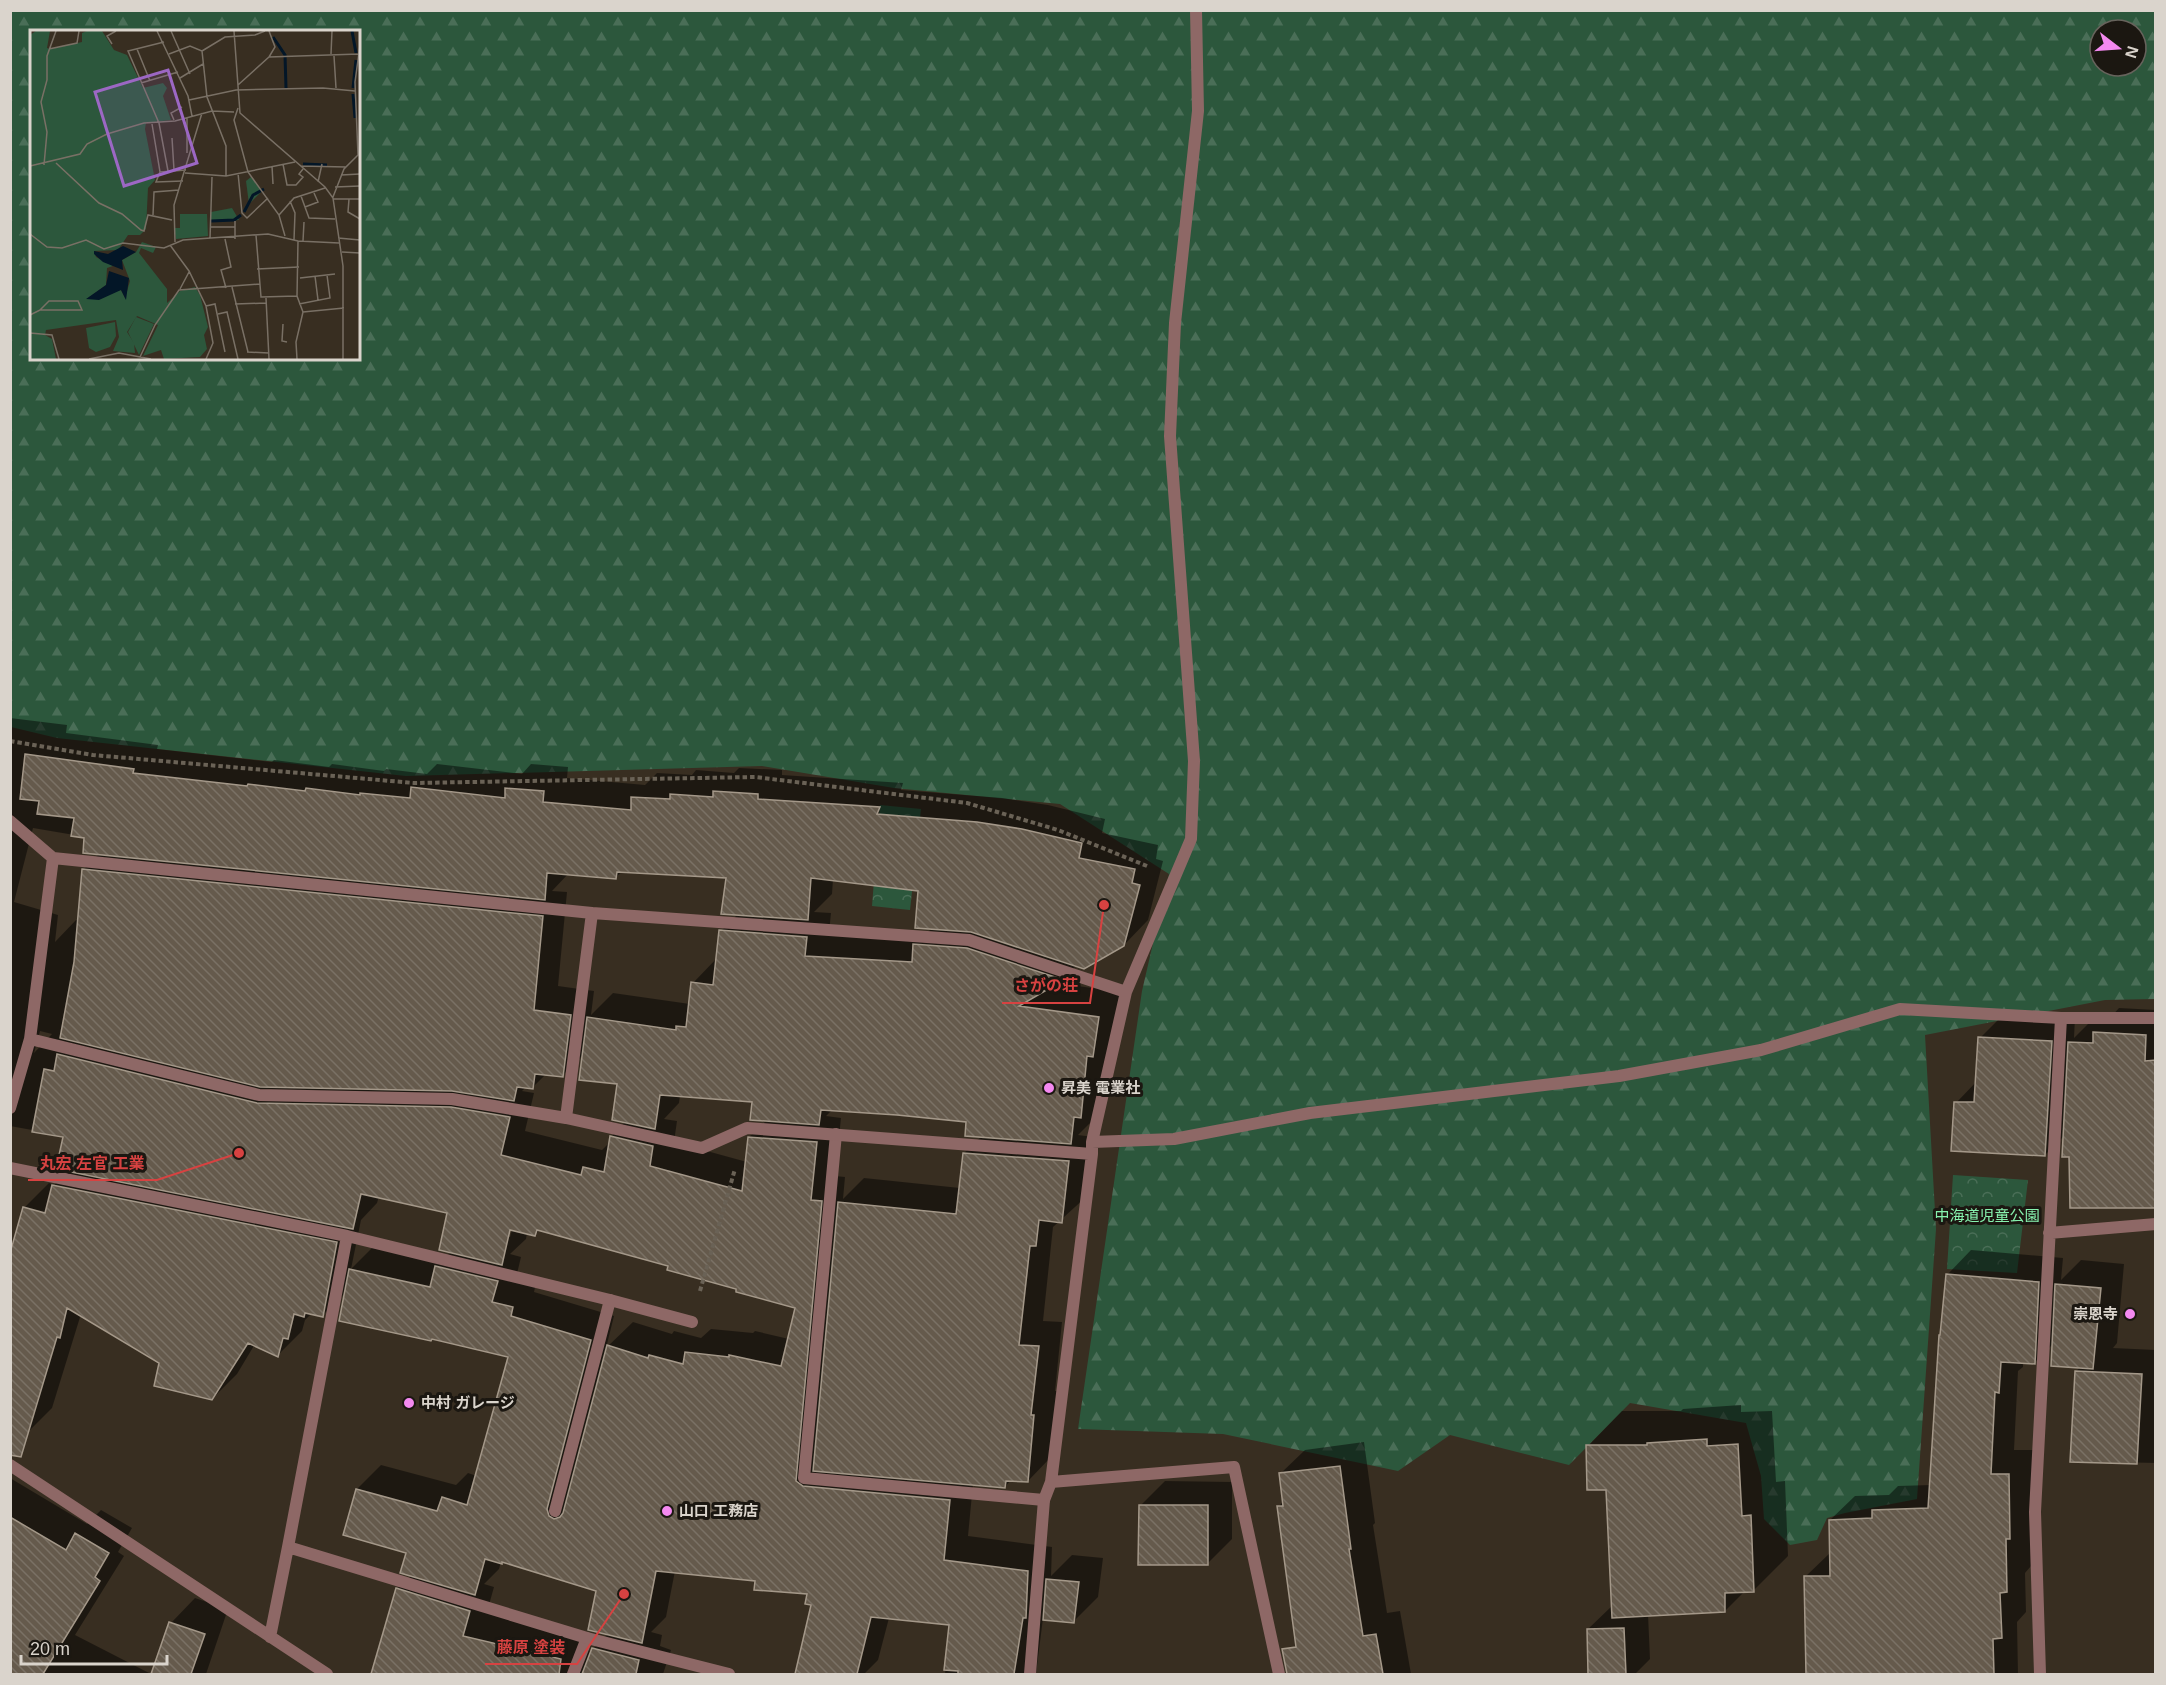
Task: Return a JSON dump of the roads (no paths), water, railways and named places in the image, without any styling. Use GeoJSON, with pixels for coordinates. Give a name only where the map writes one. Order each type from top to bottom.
{"type":"FeatureCollection","features":[{"type":"Feature","properties":{"kind":"street"},"geometry":{"type":"LineString","coordinates":[[1030,1674],[1044,1500],[1051,1482],[1092,1148],[1126,992],[1191,839],[1194,761],[1170,436],[1175,323],[1198,111],[1196,10]]}},
{"type":"Feature","properties":{"kind":"street"},"geometry":{"type":"LineString","coordinates":[[10,821],[53,858],[592,913],[969,940],[1126,992]]}},
{"type":"Feature","properties":{"kind":"street"},"geometry":{"type":"LineString","coordinates":[[10,1108],[30,1039],[53,858]]}},
{"type":"Feature","properties":{"kind":"street"},"geometry":{"type":"LineString","coordinates":[[566,1118],[592,913]]}},
{"type":"Feature","properties":{"kind":"street"},"geometry":{"type":"LineString","coordinates":[[30,1039],[259,1095],[452,1099],[566,1118],[702,1148],[747,1128],[1092,1148],[1174,1139],[1310,1113],[1619,1076],[1761,1050],[1900,1009],[2061,1018],[2156,1018]]}},
{"type":"Feature","properties":{"kind":"street"},"geometry":{"type":"LineString","coordinates":[[2040,1674],[2035,1512],[2061,1018]]}},
{"type":"Feature","properties":{"kind":"street"},"geometry":{"type":"LineString","coordinates":[[836,1134],[804,1478],[1044,1500]]}},
{"type":"Feature","properties":{"kind":"street"},"geometry":{"type":"LineString","coordinates":[[10,1168],[347,1236],[692,1322]]}},
{"type":"Feature","properties":{"kind":"street"},"geometry":{"type":"LineString","coordinates":[[2049,1233],[2156,1224]]}},
{"type":"Feature","properties":{"kind":"street"},"geometry":{"type":"LineString","coordinates":[[270,1637],[347,1236]]}},
{"type":"Feature","properties":{"kind":"street"},"geometry":{"type":"LineString","coordinates":[[555,1511],[610,1300]]}},
{"type":"Feature","properties":{"kind":"street"},"geometry":{"type":"LineString","coordinates":[[10,1465],[327,1674]]}},
{"type":"Feature","properties":{"kind":"street"},"geometry":{"type":"LineString","coordinates":[[1051,1482],[1234,1467],[1279,1674]]}},
{"type":"Feature","properties":{"kind":"street"},"geometry":{"type":"LineString","coordinates":[[288,1547],[586,1638],[729,1674]]}},
{"type":"Feature","properties":{"kind":"street"},"geometry":{"type":"LineString","coordinates":[[573,1674],[586,1638]]}},
{"type":"Feature","properties":{"kind":"place","name":"さがの荘"},"geometry":{"type":"Point","coordinates":[1104,905]}},
{"type":"Feature","properties":{"kind":"place","name":"昇美 電業社"},"geometry":{"type":"Point","coordinates":[1049,1088]}},
{"type":"Feature","properties":{"kind":"place","name":"丸宏 左官 工業"},"geometry":{"type":"Point","coordinates":[239,1153]}},
{"type":"Feature","properties":{"kind":"place","name":"崇恩寺"},"geometry":{"type":"Point","coordinates":[2130,1314]}},
{"type":"Feature","properties":{"kind":"place","name":"中村 ガレージ"},"geometry":{"type":"Point","coordinates":[409,1403]}},
{"type":"Feature","properties":{"kind":"place","name":"山口 工務店"},"geometry":{"type":"Point","coordinates":[667,1511]}},
{"type":"Feature","properties":{"kind":"place","name":"藤原 塗装"},"geometry":{"type":"Point","coordinates":[624,1594]}},
{"type":"Feature","properties":{"kind":"park label","name":"中海道児童公園"},"geometry":{"type":"Point","coordinates":[1987,1216]}}]}
